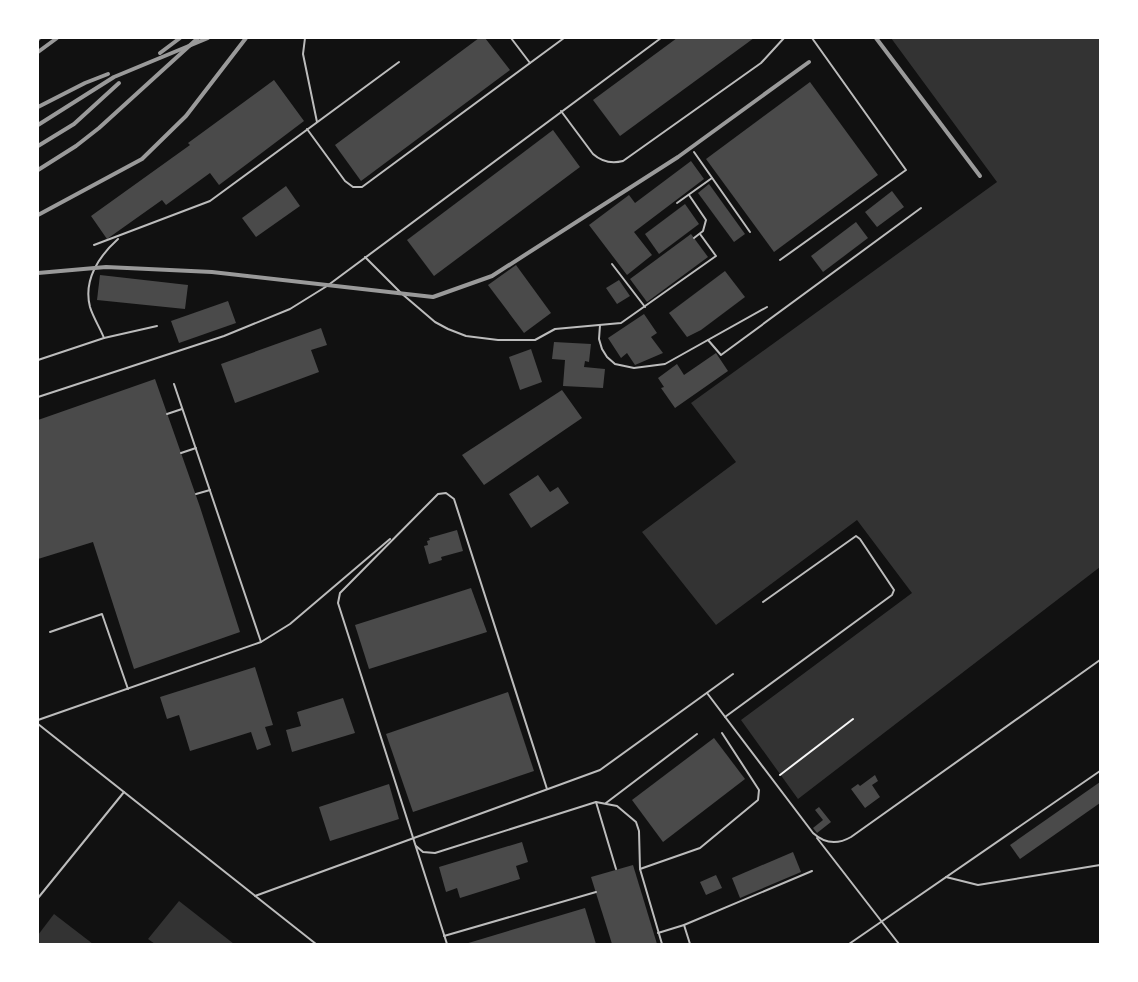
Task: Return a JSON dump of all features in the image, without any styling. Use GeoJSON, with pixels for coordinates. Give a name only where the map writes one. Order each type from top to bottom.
{"type":"FeatureCollection","features":[{"type":"Feature","properties":{"kind":"lane"},"geometry":{"type":"LineString","coordinates":[[305,38],[303,54],[317,122]]}},
{"type":"Feature","properties":{"kind":"lane"},"geometry":{"type":"LineString","coordinates":[[510,38],[530,63]]}},
{"type":"Feature","properties":{"kind":"lane"},"geometry":{"type":"LineString","coordinates":[[308,129],[345,181],[352,187],[362,187],[564,38]]}},
{"type":"Feature","properties":{"kind":"lane"},"geometry":{"type":"LineString","coordinates":[[38,397],[224,336],[290,309],[327,286],[662,38]]}},
{"type":"Feature","properties":{"kind":"lane"},"geometry":{"type":"LineString","coordinates":[[561,111],[599,159],[615,163],[623,161],[761,63],[784,38]]}},
{"type":"Feature","properties":{"kind":"lane"},"geometry":{"type":"LineString","coordinates":[[780,260],[906,170],[812,38]]}},
{"type":"Feature","properties":{"kind":"lane"},"geometry":{"type":"LineString","coordinates":[[94,245],[210,201],[399,62]]}},
{"type":"Feature","properties":{"kind":"lane"},"geometry":{"type":"LineString","coordinates":[[694,152],[750,232]]}},
{"type":"Feature","properties":{"kind":"lane"},"geometry":{"type":"LineString","coordinates":[[678,203],[712,178]]}},
{"type":"Feature","properties":{"kind":"lane"},"geometry":{"type":"LineString","coordinates":[[689,195],[706,220],[705,228],[694,238]]}},
{"type":"Feature","properties":{"kind":"lane"},"geometry":{"type":"LineString","coordinates":[[708,340],[721,355],[921,208]]}},
{"type":"Feature","properties":{"kind":"lane"},"geometry":{"type":"LineString","coordinates":[[365,257],[401,293],[435,322],[448,329],[466,336],[498,340],[535,340],[555,329],[621,323],[716,256],[700,234]]}},
{"type":"Feature","properties":{"kind":"lane"},"geometry":{"type":"LineString","coordinates":[[104,338],[90,306],[90,281],[100,257],[120,237]]}},
{"type":"Feature","properties":{"kind":"lane"},"geometry":{"type":"LineString","coordinates":[[612,264],[645,307]]}},
{"type":"Feature","properties":{"kind":"lane"},"geometry":{"type":"LineString","coordinates":[[600,325],[599,339],[602,349],[615,364],[624,367],[665,364],[766,307]]}},
{"type":"Feature","properties":{"kind":"lane"},"geometry":{"type":"LineString","coordinates":[[38,360],[104,338],[157,326]]}},
{"type":"Feature","properties":{"kind":"lane"},"geometry":{"type":"LineString","coordinates":[[174,384],[261,642]]}},
{"type":"Feature","properties":{"kind":"lane"},"geometry":{"type":"LineString","coordinates":[[167,414],[182,409]]}},
{"type":"Feature","properties":{"kind":"lane"},"geometry":{"type":"LineString","coordinates":[[181,453],[196,448]]}},
{"type":"Feature","properties":{"kind":"lane"},"geometry":{"type":"LineString","coordinates":[[196,494],[210,490]]}},
{"type":"Feature","properties":{"kind":"lane"},"geometry":{"type":"LineString","coordinates":[[447,945],[338,603],[340,593],[438,494],[446,493],[454,499],[547,789]]}},
{"type":"Feature","properties":{"kind":"lane"},"geometry":{"type":"LineString","coordinates":[[38,722],[261,642],[290,624],[398,533]]}},
{"type":"Feature","properties":{"kind":"lane"},"geometry":{"type":"LineString","coordinates":[[725,717],[891,595],[894,590],[856,536],[763,602]]}},
{"type":"Feature","properties":{"kind":"lane"},"geometry":{"type":"LineString","coordinates":[[50,632],[102,614],[128,689]]}},
{"type":"Feature","properties":{"kind":"lane"},"geometry":{"type":"LineString","coordinates":[[813,833],[827,842],[836,843],[851,837],[1101,660]]}},
{"type":"Feature","properties":{"kind":"lane"},"geometry":{"type":"LineString","coordinates":[[255,896],[600,770],[733,674]]}},
{"type":"Feature","properties":{"kind":"lane"},"geometry":{"type":"LineString","coordinates":[[707,693],[899,945]]}},
{"type":"Feature","properties":{"kind":"lane"},"geometry":{"type":"LineString","coordinates":[[38,722],[316,945]]}},
{"type":"Feature","properties":{"kind":"lane"},"geometry":{"type":"LineString","coordinates":[[606,803],[697,734]]}},
{"type":"Feature","properties":{"kind":"lane"},"geometry":{"type":"LineString","coordinates":[[640,869],[700,848],[758,800],[759,790],[722,734]]}},
{"type":"Feature","properties":{"kind":"lane"},"geometry":{"type":"LineString","coordinates":[[849,945],[1101,771]]}},
{"type":"Feature","properties":{"kind":"lane"},"geometry":{"type":"LineString","coordinates":[[38,898],[124,792]]}},
{"type":"Feature","properties":{"kind":"lane"},"geometry":{"type":"LineString","coordinates":[[412,838],[418,849],[435,854],[596,802],[617,806],[636,822],[639,831],[640,869],[662,945]]}},
{"type":"Feature","properties":{"kind":"lane"},"geometry":{"type":"LineString","coordinates":[[596,802],[616,869]]}},
{"type":"Feature","properties":{"kind":"lane"},"geometry":{"type":"LineString","coordinates":[[946,877],[978,885],[1101,865]]}},
{"type":"Feature","properties":{"kind":"lane"},"geometry":{"type":"LineString","coordinates":[[658,933],[684,925],[812,871]]}},
{"type":"Feature","properties":{"kind":"lane"},"geometry":{"type":"LineString","coordinates":[[444,936],[596,892]]}},
{"type":"Feature","properties":{"kind":"lane"},"geometry":{"type":"LineString","coordinates":[[684,925],[690,945]]}},
{"type":"Feature","properties":{"kind":"path"},"geometry":{"type":"LineString","coordinates":[[780,775],[853,719]]}},
{"type":"Feature","properties":{"kind":"shaded area"},"geometry":{"type":"Polygon","coordinates":[[[891,38],[1100,38],[1100,567],[798,799],[741,720],[912,593],[857,520],[716,625],[642,532],[736,462],[691,403],[997,182],[891,38]]]}},
{"type":"Feature","properties":{"kind":"shaded area"},"geometry":{"type":"Polygon","coordinates":[[[179,901],[234,944],[155,944],[148,939],[179,901]]]}},
{"type":"Feature","properties":{"kind":"shaded area"},"geometry":{"type":"Polygon","coordinates":[[[54,914],[93,944],[38,944],[38,935],[54,914]]]}},
{"type":"Feature","properties":{"kind":"building"},"geometry":{"type":"Polygon","coordinates":[[[479,38],[485,38],[510,70],[361,181],[335,145],[479,38]]]}},
{"type":"Feature","properties":{"kind":"building"},"geometry":{"type":"Polygon","coordinates":[[[677,38],[754,38],[620,136],[593,100],[677,38]]]}},
{"type":"Feature","properties":{"kind":"building"},"geometry":{"type":"Polygon","coordinates":[[[274,80],[304,121],[219,185],[210,173],[166,205],[162,200],[107,239],[91,216],[190,145],[188,143],[274,80]]]}},
{"type":"Feature","properties":{"kind":"building"},"geometry":{"type":"Polygon","coordinates":[[[810,82],[878,175],[774,252],[706,159],[810,82]]]}},
{"type":"Feature","properties":{"kind":"building"},"geometry":{"type":"Polygon","coordinates":[[[553,130],[580,167],[434,276],[407,240],[553,130]]]}},
{"type":"Feature","properties":{"kind":"building"},"geometry":{"type":"Polygon","coordinates":[[[691,161],[704,179],[634,232],[652,255],[627,275],[589,225],[629,195],[635,203],[691,161]]]}},
{"type":"Feature","properties":{"kind":"building"},"geometry":{"type":"Polygon","coordinates":[[[709,184],[745,234],[734,242],[698,193],[709,184]]]}},
{"type":"Feature","properties":{"kind":"building"},"geometry":{"type":"Polygon","coordinates":[[[286,186],[300,206],[256,237],[242,218],[286,186]]]}},
{"type":"Feature","properties":{"kind":"building"},"geometry":{"type":"Polygon","coordinates":[[[892,191],[904,207],[877,227],[865,212],[892,191]]]}},
{"type":"Feature","properties":{"kind":"building"},"geometry":{"type":"Polygon","coordinates":[[[685,204],[699,224],[659,254],[645,234],[685,204]]]}},
{"type":"Feature","properties":{"kind":"building"},"geometry":{"type":"Polygon","coordinates":[[[856,222],[868,238],[823,272],[811,256],[856,222]]]}},
{"type":"Feature","properties":{"kind":"building"},"geometry":{"type":"Polygon","coordinates":[[[691,234],[708,257],[647,302],[630,279],[691,234]]]}},
{"type":"Feature","properties":{"kind":"building"},"geometry":{"type":"Polygon","coordinates":[[[516,265],[551,313],[524,333],[488,285],[516,265]]]}},
{"type":"Feature","properties":{"kind":"building"},"geometry":{"type":"Polygon","coordinates":[[[725,271],[745,297],[701,330],[687,337],[669,313],[725,271]]]}},
{"type":"Feature","properties":{"kind":"building"},"geometry":{"type":"Polygon","coordinates":[[[100,275],[188,285],[185,309],[97,300],[100,275]]]}},
{"type":"Feature","properties":{"kind":"building"},"geometry":{"type":"Polygon","coordinates":[[[619,280],[630,296],[617,304],[606,288],[619,280]]]}},
{"type":"Feature","properties":{"kind":"building"},"geometry":{"type":"Polygon","coordinates":[[[228,301],[236,323],[179,343],[171,321],[228,301]]]}},
{"type":"Feature","properties":{"kind":"building"},"geometry":{"type":"Polygon","coordinates":[[[644,314],[657,333],[651,337],[663,353],[635,365],[627,353],[621,358],[608,338],[644,314]]]}},
{"type":"Feature","properties":{"kind":"building"},"geometry":{"type":"Polygon","coordinates":[[[321,328],[327,345],[311,350],[319,372],[235,403],[221,364],[321,328]]]}},
{"type":"Feature","properties":{"kind":"building"},"geometry":{"type":"Polygon","coordinates":[[[554,342],[591,344],[589,362],[585,361],[584,367],[605,369],[603,388],[563,386],[565,360],[552,359],[554,342]]]}},
{"type":"Feature","properties":{"kind":"building"},"geometry":{"type":"Polygon","coordinates":[[[531,349],[542,382],[520,390],[509,357],[531,349]]]}},
{"type":"Feature","properties":{"kind":"building"},"geometry":{"type":"Polygon","coordinates":[[[716,353],[728,371],[675,408],[661,388],[664,387],[658,378],[677,364],[684,375],[716,353]]]}},
{"type":"Feature","properties":{"kind":"building"},"geometry":{"type":"Polygon","coordinates":[[[155,379],[200,507],[240,632],[134,669],[93,542],[38,559],[38,420],[155,379]]]}},
{"type":"Feature","properties":{"kind":"building"},"geometry":{"type":"Polygon","coordinates":[[[562,390],[582,418],[484,485],[462,455],[562,390]]]}},
{"type":"Feature","properties":{"kind":"building"},"geometry":{"type":"Polygon","coordinates":[[[538,475],[550,492],[558,487],[569,503],[531,528],[509,494],[538,475]]]}},
{"type":"Feature","properties":{"kind":"building"},"geometry":{"type":"Polygon","coordinates":[[[457,530],[463,551],[441,557],[442,560],[429,564],[424,546],[428,545],[429,538],[457,530]]]}},
{"type":"Feature","properties":{"kind":"building"},"geometry":{"type":"Polygon","coordinates":[[[471,588],[487,632],[369,669],[355,625],[471,588]]]}},
{"type":"Feature","properties":{"kind":"building"},"geometry":{"type":"Polygon","coordinates":[[[255,667],[273,725],[265,727],[271,745],[257,750],[251,732],[190,751],[179,715],[167,719],[160,697],[255,667]]]}},
{"type":"Feature","properties":{"kind":"building"},"geometry":{"type":"Polygon","coordinates":[[[508,692],[534,771],[413,812],[386,734],[508,692]]]}},
{"type":"Feature","properties":{"kind":"building"},"geometry":{"type":"Polygon","coordinates":[[[343,698],[355,733],[292,752],[286,730],[301,726],[297,712],[343,698]]]}},
{"type":"Feature","properties":{"kind":"building"},"geometry":{"type":"Polygon","coordinates":[[[714,738],[745,779],[663,842],[632,800],[714,738]]]}},
{"type":"Feature","properties":{"kind":"building"},"geometry":{"type":"Polygon","coordinates":[[[875,775],[878,781],[872,785],[880,797],[865,808],[851,789],[858,784],[860,786],[875,775]]]}},
{"type":"Feature","properties":{"kind":"building"},"geometry":{"type":"Polygon","coordinates":[[[1100,782],[1100,803],[1020,859],[1010,845],[1100,782]]]}},
{"type":"Feature","properties":{"kind":"building"},"geometry":{"type":"Polygon","coordinates":[[[389,784],[399,819],[330,841],[319,807],[389,784]]]}},
{"type":"Feature","properties":{"kind":"building"},"geometry":{"type":"Polygon","coordinates":[[[819,807],[831,822],[817,833],[813,828],[823,820],[815,810],[819,807]]]}},
{"type":"Feature","properties":{"kind":"building"},"geometry":{"type":"Polygon","coordinates":[[[522,842],[528,862],[516,866],[520,879],[460,898],[457,888],[446,892],[439,867],[522,842]]]}},
{"type":"Feature","properties":{"kind":"building"},"geometry":{"type":"Polygon","coordinates":[[[793,852],[801,872],[740,898],[732,878],[793,852]]]}},
{"type":"Feature","properties":{"kind":"building"},"geometry":{"type":"Polygon","coordinates":[[[633,865],[657,944],[612,944],[591,877],[633,865]]]}},
{"type":"Feature","properties":{"kind":"building"},"geometry":{"type":"Polygon","coordinates":[[[716,875],[722,888],[706,895],[700,882],[716,875]]]}},
{"type":"Feature","properties":{"kind":"building"},"geometry":{"type":"Polygon","coordinates":[[[585,908],[596,944],[465,944],[585,908]]]}},
{"type":"Feature","properties":{"kind":"railway"},"geometry":{"type":"LineString","coordinates":[[38,52],[57,38]]}},
{"type":"Feature","properties":{"kind":"railway"},"geometry":{"type":"LineString","coordinates":[[160,53],[180,38]]}},
{"type":"Feature","properties":{"kind":"railway"},"geometry":{"type":"LineString","coordinates":[[38,170],[99,128],[198,38]]}},
{"type":"Feature","properties":{"kind":"railway"},"geometry":{"type":"LineString","coordinates":[[38,125],[114,77],[208,38]]}},
{"type":"Feature","properties":{"kind":"railway"},"geometry":{"type":"LineString","coordinates":[[38,215],[142,159],[186,116],[246,38]]}},
{"type":"Feature","properties":{"kind":"railway"},"geometry":{"type":"LineString","coordinates":[[876,38],[980,176]]}},
{"type":"Feature","properties":{"kind":"railway"},"geometry":{"type":"LineString","coordinates":[[38,273],[106,267],[212,272],[433,297],[492,276],[678,157],[809,62]]}},
{"type":"Feature","properties":{"kind":"railway"},"geometry":{"type":"LineString","coordinates":[[38,107],[108,74]]}},
{"type":"Feature","properties":{"kind":"railway"},"geometry":{"type":"LineString","coordinates":[[38,146],[74,124],[119,83]]}}]}
